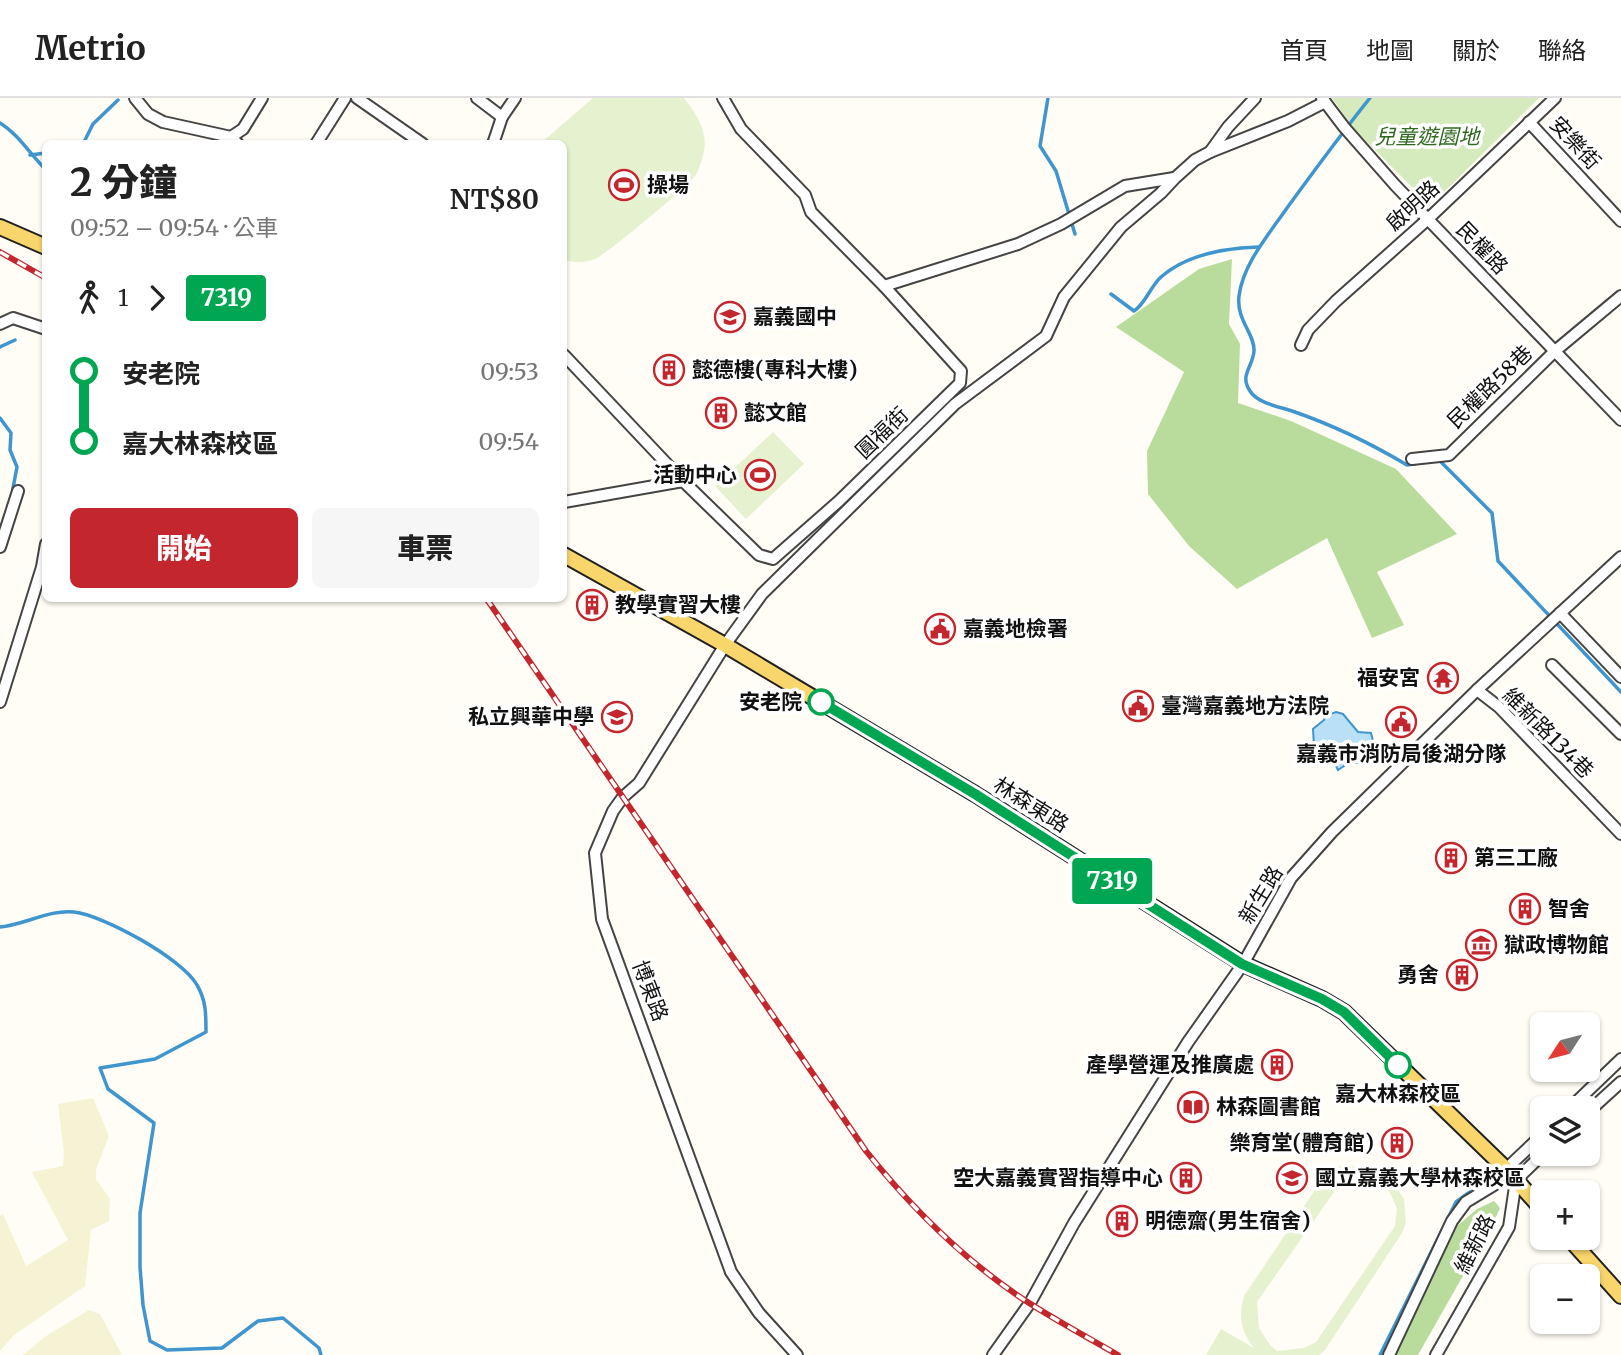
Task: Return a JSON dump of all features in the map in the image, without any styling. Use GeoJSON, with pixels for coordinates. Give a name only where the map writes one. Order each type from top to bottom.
{"type":"FeatureCollection","features":[{"type":"Feature","properties":{"kind":"main road"},"geometry":{"type":"LineString","coordinates":[[0,227],[42,245]]}},
{"type":"Feature","properties":{"kind":"main road","name":"林森東路"},"geometry":{"type":"LineString","coordinates":[[567,557],[725,645],[975,794],[1242,964],[1322,999],[1344,1012],[1530,1196]]}},
{"type":"Feature","properties":{"kind":"main road"},"geometry":{"type":"LineString","coordinates":[[1580,1250],[1621,1296]]}},
{"type":"Feature","properties":{"kind":"street"},"geometry":{"type":"LineString","coordinates":[[135,98],[148,114],[163,122],[234,140],[262,98]]}},
{"type":"Feature","properties":{"kind":"street"},"geometry":{"type":"LineString","coordinates":[[319,140],[345,98]]}},
{"type":"Feature","properties":{"kind":"street"},"geometry":{"type":"LineString","coordinates":[[356,98],[414,140]]}},
{"type":"Feature","properties":{"kind":"street"},"geometry":{"type":"LineString","coordinates":[[477,98],[502,117]]}},
{"type":"Feature","properties":{"kind":"street"},"geometry":{"type":"LineString","coordinates":[[494,140],[502,117],[515,98]]}},
{"type":"Feature","properties":{"kind":"street"},"geometry":{"type":"LineString","coordinates":[[723,98],[741,129],[804,195],[811,212],[884,286]]}},
{"type":"Feature","properties":{"kind":"street","name":"圓福街"},"geometry":{"type":"LineString","coordinates":[[1210,152],[1228,127],[1255,98]]}},
{"type":"Feature","properties":{"kind":"street","name":"啟明路"},"geometry":{"type":"LineString","coordinates":[[1301,345],[1308,330],[1331,306],[1428,219],[1555,98]]}},
{"type":"Feature","properties":{"kind":"street","name":"圓福街"},"geometry":{"type":"LineString","coordinates":[[725,645],[762,594],[946,412],[1046,335],[1064,297],[1082,274],[1121,228],[1175,178],[1195,160],[1210,152],[1288,121],[1324,100]]}},
{"type":"Feature","properties":{"kind":"street","name":"民權路"},"geometry":{"type":"LineString","coordinates":[[1324,100],[1344,127],[1428,219],[1621,420]]}},
{"type":"Feature","properties":{"kind":"street","name":"安樂街"},"geometry":{"type":"LineString","coordinates":[[1529,122],[1621,221]]}},
{"type":"Feature","properties":{"kind":"street","name":"圓福街"},"geometry":{"type":"LineString","coordinates":[[683,481],[759,555],[773,559],[839,501],[960,383],[961,371],[884,286],[1018,244],[1062,224],[1125,186],[1175,178]]}},
{"type":"Feature","properties":{"kind":"street","name":"民權路58巷"},"geometry":{"type":"LineString","coordinates":[[1412,459],[1449,455],[1555,351],[1621,296]]}},
{"type":"Feature","properties":{"kind":"street"},"geometry":{"type":"LineString","coordinates":[[0,314],[42,328]]}},
{"type":"Feature","properties":{"kind":"street"},"geometry":{"type":"LineString","coordinates":[[0,324],[13,318]]}},
{"type":"Feature","properties":{"kind":"street"},"geometry":{"type":"LineString","coordinates":[[567,358],[683,481]]}},
{"type":"Feature","properties":{"kind":"street"},"geometry":{"type":"LineString","coordinates":[[567,501],[683,481]]}},
{"type":"Feature","properties":{"kind":"street"},"geometry":{"type":"LineString","coordinates":[[0,547],[18,491]]}},
{"type":"Feature","properties":{"kind":"street","name":"新生路"},"geometry":{"type":"LineString","coordinates":[[993,1355],[1030,1303],[1074,1223],[1188,1042],[1242,964],[1292,878],[1309,856],[1477,690],[1621,557]]}},
{"type":"Feature","properties":{"kind":"street"},"geometry":{"type":"LineString","coordinates":[[0,702],[42,570]]}},
{"type":"Feature","properties":{"kind":"street"},"geometry":{"type":"LineString","coordinates":[[1556,617],[1621,677]]}},
{"type":"Feature","properties":{"kind":"street","name":"博東路"},"geometry":{"type":"LineString","coordinates":[[725,645],[639,783],[623,797],[613,811],[595,853],[602,919],[731,1272],[760,1313],[797,1355]]}},
{"type":"Feature","properties":{"kind":"street"},"geometry":{"type":"LineString","coordinates":[[1552,665],[1621,734]]}},
{"type":"Feature","properties":{"kind":"street","name":"維新路134巷"},"geometry":{"type":"LineString","coordinates":[[1477,690],[1499,707],[1621,834]]}},
{"type":"Feature","properties":{"kind":"street"},"geometry":{"type":"LineString","coordinates":[[1583,1096],[1621,1059]]}},
{"type":"Feature","properties":{"kind":"street"},"geometry":{"type":"LineString","coordinates":[[1600,1103],[1619,1089],[1604,1076]]}},
{"type":"Feature","properties":{"kind":"street"},"geometry":{"type":"LineString","coordinates":[[1511,1175],[1530,1150]]}},
{"type":"Feature","properties":{"kind":"street"},"geometry":{"type":"LineString","coordinates":[[1389,1355],[1452,1221],[1466,1202],[1530,1162]]}},
{"type":"Feature","properties":{"kind":"street","name":"維新路"},"geometry":{"type":"LineString","coordinates":[[1438,1354],[1509,1227],[1511,1175]]}},
{"type":"Feature","properties":{"kind":"shaded area"},"geometry":{"type":"Polygon","coordinates":[[[93,1098],[109,1136],[96,1169],[96,1179],[110,1199],[109,1221],[91,1230],[85,1286],[14,1335],[0,1351],[0,1216],[3,1214],[26,1266],[68,1240],[32,1172],[63,1166],[58,1104],[93,1098]]]}},
{"type":"Feature","properties":{"kind":"shaded area"},"geometry":{"type":"Polygon","coordinates":[[[89,1310],[100,1314],[122,1355],[23,1355],[46,1336],[89,1310]]]}},
{"type":"Feature","properties":{"kind":"green space","name":"操場"},"geometry":{"type":"Polygon","coordinates":[[[593,98],[684,98],[697,116],[705,144],[694,177],[677,194],[595,259],[572,262],[567,261],[567,140],[544,140],[593,98]]]}},
{"type":"Feature","properties":{"kind":"green space","name":"兒童遊園地"},"geometry":{"type":"Polygon","coordinates":[[[1332,98],[1539,98],[1444,192],[1417,192],[1354,129],[1332,98]]]}},
{"type":"Feature","properties":{"kind":"green space"},"geometry":{"type":"Polygon","coordinates":[[[1232,259],[1229,324],[1240,344],[1238,403],[1291,421],[1396,469],[1457,534],[1377,572],[1404,625],[1372,638],[1327,538],[1237,589],[1189,546],[1148,494],[1147,451],[1184,372],[1116,327],[1199,269],[1232,259]]]}},
{"type":"Feature","properties":{"kind":"green space","name":"活動中心"},"geometry":{"type":"Polygon","coordinates":[[[773,432],[804,464],[746,519],[715,486],[773,432]]]}},
{"type":"Feature","properties":{"kind":"green space"},"geometry":{"type":"Polygon","coordinates":[[[1340,1166],[1371,1167],[1394,1184],[1404,1199],[1406,1223],[1325,1350],[1319,1355],[1206,1355],[1221,1329],[1254,1348],[1242,1324],[1244,1296],[1325,1175],[1340,1166]],[[1353,1177],[1341,1182],[1257,1302],[1259,1328],[1277,1351],[1304,1348],[1316,1342],[1395,1226],[1397,1208],[1389,1191],[1379,1180],[1353,1177]]]}},
{"type":"Feature","properties":{"kind":"green space"},"geometry":{"type":"Polygon","coordinates":[[[1494,1201],[1500,1208],[1493,1223],[1418,1355],[1394,1355],[1457,1226],[1477,1209],[1494,1201]]]}},
{"type":"Feature","properties":{"kind":"water"},"geometry":{"type":"Polygon","coordinates":[[[1336,712],[1343,714],[1358,732],[1371,733],[1373,741],[1359,763],[1350,762],[1338,770],[1334,762],[1318,756],[1314,746],[1313,729],[1325,716],[1336,712]]]}},
{"type":"Feature","properties":{"kind":"waterway"},"geometry":{"type":"LineString","coordinates":[[1048,98],[1040,146],[1056,171],[1075,234]]}},
{"type":"Feature","properties":{"kind":"waterway"},"geometry":{"type":"LineString","coordinates":[[1370,98],[1272,228],[1246,272],[1241,284],[1239,305],[1254,345],[1246,380],[1253,395],[1263,402],[1337,428],[1407,465],[1415,464]]}},
{"type":"Feature","properties":{"kind":"waterway"},"geometry":{"type":"LineString","coordinates":[[85,140],[93,124],[118,100]]}},
{"type":"Feature","properties":{"kind":"waterway"},"geometry":{"type":"LineString","coordinates":[[0,123],[18,138],[42,165]]}},
{"type":"Feature","properties":{"kind":"waterway"},"geometry":{"type":"LineString","coordinates":[[30,155],[42,154]]}},
{"type":"Feature","properties":{"kind":"waterway"},"geometry":{"type":"LineString","coordinates":[[1111,294],[1134,311],[1161,277],[1171,269],[1207,254],[1259,247]]}},
{"type":"Feature","properties":{"kind":"waterway"},"geometry":{"type":"LineString","coordinates":[[0,347],[15,340]]}},
{"type":"Feature","properties":{"kind":"waterway"},"geometry":{"type":"LineString","coordinates":[[0,418],[11,433],[10,450],[17,467],[13,488]]}},
{"type":"Feature","properties":{"kind":"waterway"},"geometry":{"type":"LineString","coordinates":[[1440,461],[1492,513],[1498,561],[1621,692]]}},
{"type":"Feature","properties":{"kind":"waterway"},"geometry":{"type":"LineString","coordinates":[[0,927],[56,913],[74,912],[87,915],[160,951],[189,975],[202,996],[206,1032],[155,1059],[100,1068],[108,1089],[154,1123],[140,1213],[140,1267],[143,1305],[150,1341],[167,1350],[222,1348],[258,1321],[283,1318],[319,1348],[321,1355]]}},
{"type":"Feature","properties":{"kind":"waterway"},"geometry":{"type":"LineString","coordinates":[[1380,1355],[1456,1202],[1485,1181]]}},
{"type":"Feature","properties":{"kind":"railway"},"geometry":{"type":"LineString","coordinates":[[0,252],[42,276]]}},
{"type":"Feature","properties":{"kind":"railway"},"geometry":{"type":"LineString","coordinates":[[489,602],[866,1151],[936,1229],[975,1263],[1017,1295],[1118,1355]]}},
{"type":"Feature","properties":{"kind":"bus line","name":"7319"},"geometry":{"type":"LineString","coordinates":[[821,702],[975,794],[1242,964],[1322,999],[1344,1012],[1398,1065]]}},
{"type":"Feature","properties":{"kind":"place","name":"操場"},"geometry":{"type":"Point","coordinates":[624,185]}},
{"type":"Feature","properties":{"kind":"place","name":"嘉義國中"},"geometry":{"type":"Point","coordinates":[730,317]}},
{"type":"Feature","properties":{"kind":"place","name":"懿德樓(專科大樓)"},"geometry":{"type":"Point","coordinates":[669,370]}},
{"type":"Feature","properties":{"kind":"place","name":"懿文館"},"geometry":{"type":"Point","coordinates":[721,413]}},
{"type":"Feature","properties":{"kind":"place","name":"活動中心"},"geometry":{"type":"Point","coordinates":[760,475]}},
{"type":"Feature","properties":{"kind":"place","name":"教學實習大樓"},"geometry":{"type":"Point","coordinates":[592,605]}},
{"type":"Feature","properties":{"kind":"place","name":"嘉義地檢署"},"geometry":{"type":"Point","coordinates":[940,629]}},
{"type":"Feature","properties":{"kind":"place","name":"福安宮"},"geometry":{"type":"Point","coordinates":[1443,678]}},
{"type":"Feature","properties":{"kind":"place","name":"安老院"},"geometry":{"type":"Point","coordinates":[821,702]}},
{"type":"Feature","properties":{"kind":"place","name":"臺灣嘉義地方法院"},"geometry":{"type":"Point","coordinates":[1138,706]}},
{"type":"Feature","properties":{"kind":"place","name":"私立興華中學"},"geometry":{"type":"Point","coordinates":[617,717]}},
{"type":"Feature","properties":{"kind":"place","name":"嘉義市消防局後湖分隊"},"geometry":{"type":"Point","coordinates":[1401,722]}},
{"type":"Feature","properties":{"kind":"place","name":"第三工廠"},"geometry":{"type":"Point","coordinates":[1451,858]}},
{"type":"Feature","properties":{"kind":"place","name":"智舍"},"geometry":{"type":"Point","coordinates":[1525,909]}},
{"type":"Feature","properties":{"kind":"place","name":"獄政博物館"},"geometry":{"type":"Point","coordinates":[1481,945]}},
{"type":"Feature","properties":{"kind":"place","name":"勇舍"},"geometry":{"type":"Point","coordinates":[1462,975]}},
{"type":"Feature","properties":{"kind":"place","name":"產學營運及推廣處"},"geometry":{"type":"Point","coordinates":[1277,1065]}},
{"type":"Feature","properties":{"kind":"place","name":"嘉大林森校區"},"geometry":{"type":"Point","coordinates":[1398,1065]}},
{"type":"Feature","properties":{"kind":"place","name":"林森圖書館"},"geometry":{"type":"Point","coordinates":[1193,1107]}},
{"type":"Feature","properties":{"kind":"place","name":"樂育堂(體育館)"},"geometry":{"type":"Point","coordinates":[1397,1143]}},
{"type":"Feature","properties":{"kind":"place","name":"空大嘉義實習指導中心"},"geometry":{"type":"Point","coordinates":[1186,1178]}},
{"type":"Feature","properties":{"kind":"place","name":"國立嘉義大學林森校區"},"geometry":{"type":"Point","coordinates":[1292,1178]}},
{"type":"Feature","properties":{"kind":"place","name":"明德齋(男生宿舍)"},"geometry":{"type":"Point","coordinates":[1122,1221]}}]}
